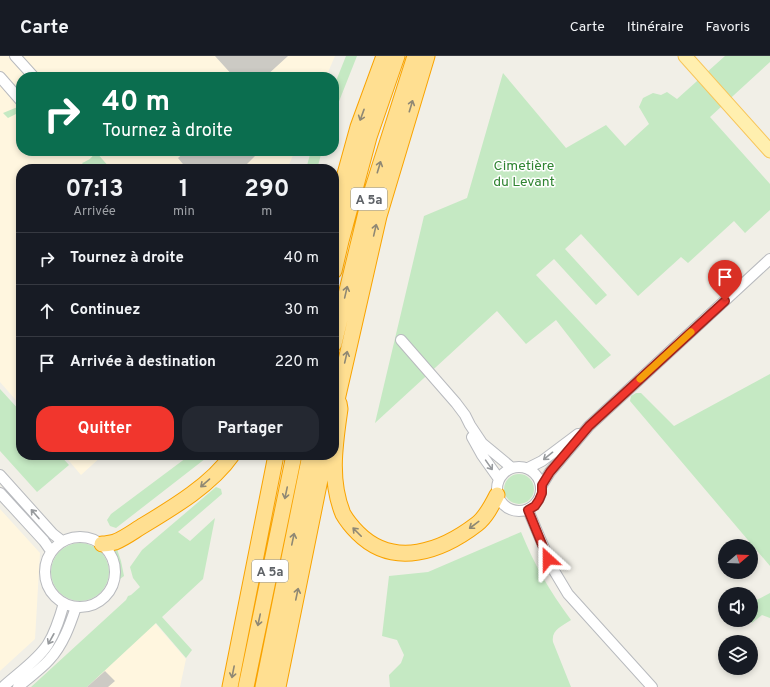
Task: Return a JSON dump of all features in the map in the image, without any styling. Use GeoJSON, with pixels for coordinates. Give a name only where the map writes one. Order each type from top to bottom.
{"type":"FeatureCollection","features":[{"type":"Feature","properties":{"kind":"highway"},"geometry":{"type":"LineString","coordinates":[[339,195],[358,127],[384,56]]}},
{"type":"Feature","properties":{"kind":"highway","name":"A 5a"},"geometry":{"type":"LineString","coordinates":[[339,251],[369,137],[397,56]]}},
{"type":"Feature","properties":{"kind":"highway","name":"A 5a"},"geometry":{"type":"LineString","coordinates":[[339,323],[369,200],[415,56]]}},
{"type":"Feature","properties":{"kind":"highway"},"geometry":{"type":"LineString","coordinates":[[339,391],[379,216],[427,56]]}},
{"type":"Feature","properties":{"kind":"highway"},"geometry":{"type":"LineString","coordinates":[[339,184],[344,176]]}},
{"type":"Feature","properties":{"kind":"highway"},"geometry":{"type":"LineString","coordinates":[[339,402],[339,417]]}},
{"type":"Feature","properties":{"kind":"highway"},"geometry":{"type":"LineString","coordinates":[[102,544],[114,543],[163,514],[215,475],[228,460]]}},
{"type":"Feature","properties":{"kind":"highway"},"geometry":{"type":"LineString","coordinates":[[230,687],[275,460]]}},
{"type":"Feature","properties":{"kind":"highway","name":"A 5a"},"geometry":{"type":"LineString","coordinates":[[246,687],[293,460]]}},
{"type":"Feature","properties":{"kind":"highway","name":"A 5a"},"geometry":{"type":"LineString","coordinates":[[263,687],[309,460]]}},
{"type":"Feature","properties":{"kind":"highway"},"geometry":{"type":"LineString","coordinates":[[278,687],[324,460]]}},
{"type":"Feature","properties":{"kind":"highway"},"geometry":{"type":"LineString","coordinates":[[334,460],[334,476],[337,496],[344,516],[353,528],[369,542],[388,552],[408,554],[424,552],[455,538],[477,524],[486,515],[498,494]]}},
{"type":"Feature","properties":{"kind":"main road"},"geometry":{"type":"LineString","coordinates":[[685,56],[770,151]]}},
{"type":"Feature","properties":{"kind":"street"},"geometry":{"type":"LineString","coordinates":[[15,56],[29,72]]}},
{"type":"Feature","properties":{"kind":"street"},"geometry":{"type":"LineString","coordinates":[[0,77],[16,95]]}},
{"type":"Feature","properties":{"kind":"street"},"geometry":{"type":"LineString","coordinates":[[528,468],[542,461],[589,426],[770,259]]}},
{"type":"Feature","properties":{"kind":"street"},"geometry":{"type":"LineString","coordinates":[[401,340],[456,403],[482,443],[512,468]]}},
{"type":"Feature","properties":{"kind":"street"},"geometry":{"type":"LineString","coordinates":[[470,426],[476,446],[499,479]]}},
{"type":"Feature","properties":{"kind":"street"},"geometry":{"type":"LineString","coordinates":[[542,485],[550,472],[589,426]]}},
{"type":"Feature","properties":{"kind":"street"},"geometry":{"type":"LineString","coordinates":[[512,468],[528,468],[539,478],[542,485],[542,493],[535,506],[521,512],[513,511],[501,502],[497,487],[499,479],[502,474],[512,468]]}},
{"type":"Feature","properties":{"kind":"street"},"geometry":{"type":"LineString","coordinates":[[0,475],[53,534],[62,541]]}},
{"type":"Feature","properties":{"kind":"street"},"geometry":{"type":"LineString","coordinates":[[0,493],[52,551]]}},
{"type":"Feature","properties":{"kind":"street"},"geometry":{"type":"LineString","coordinates":[[528,510],[553,569],[568,594],[652,687]]}},
{"type":"Feature","properties":{"kind":"street"},"geometry":{"type":"LineString","coordinates":[[83,536],[102,544],[110,552],[114,562],[114,583],[108,593],[99,601],[88,606],[76,607],[64,603],[53,594],[46,582],[46,561],[52,551],[62,541],[72,537],[83,536]]}},
{"type":"Feature","properties":{"kind":"street"},"geometry":{"type":"LineString","coordinates":[[3,687],[47,646],[58,624],[64,603]]}},
{"type":"Feature","properties":{"kind":"street"},"geometry":{"type":"LineString","coordinates":[[18,687],[49,660],[59,647],[76,607]]}},
{"type":"Feature","properties":{"kind":"shaded area"},"geometry":{"type":"Polygon","coordinates":[[[0,56],[335,56],[328,72],[16,72],[16,156],[293,156],[289,164],[16,164],[16,400],[0,382],[0,56]]]}},
{"type":"Feature","properties":{"kind":"shaded area"},"geometry":{"type":"Polygon","coordinates":[[[68,460],[98,460],[81,475],[68,460]]]}},
{"type":"Feature","properties":{"kind":"shaded area"},"geometry":{"type":"Polygon","coordinates":[[[0,509],[40,553],[35,639],[0,671],[0,509]]]}},
{"type":"Feature","properties":{"kind":"shaded area"},"geometry":{"type":"Polygon","coordinates":[[[155,623],[186,659],[180,687],[87,687],[155,623]]]}},
{"type":"Feature","properties":{"kind":"green space"},"geometry":{"type":"Polygon","coordinates":[[[346,56],[357,56],[339,101],[339,74],[346,56]]]}},
{"type":"Feature","properties":{"kind":"green space","name":"Cimetière du Levant"},"geometry":{"type":"Polygon","coordinates":[[[725,56],[770,56],[770,62],[710,117],[770,184],[770,210],[745,233],[734,221],[688,263],[681,257],[638,296],[581,234],[565,249],[607,295],[596,305],[554,259],[536,275],[611,355],[594,369],[556,320],[526,344],[497,311],[375,423],[424,216],[467,198],[503,73],[566,148],[606,125],[625,146],[649,124],[639,107],[643,98],[653,93],[661,95],[667,92],[677,99],[725,56]]]}},
{"type":"Feature","properties":{"kind":"green space"},"geometry":{"type":"Polygon","coordinates":[[[16,108],[16,114],[8,118],[3,113],[16,108]]]}},
{"type":"Feature","properties":{"kind":"green space"},"geometry":{"type":"Polygon","coordinates":[[[92,156],[99,156],[107,164],[82,163],[92,156]]]}},
{"type":"Feature","properties":{"kind":"green space"},"geometry":{"type":"Polygon","coordinates":[[[310,156],[321,156],[318,164],[307,164],[310,156]]]}},
{"type":"Feature","properties":{"kind":"green space"},"geometry":{"type":"Polygon","coordinates":[[[770,374],[770,566],[758,552],[758,539],[747,539],[630,401],[631,396],[636,393],[641,393],[674,426],[770,374]]]}},
{"type":"Feature","properties":{"kind":"green space"},"geometry":{"type":"Polygon","coordinates":[[[0,389],[16,407],[16,460],[64,460],[69,465],[37,492],[0,451],[0,389]]]}},
{"type":"Feature","properties":{"kind":"green space"},"geometry":{"type":"Polygon","coordinates":[[[183,460],[204,460],[116,528],[110,526],[107,520],[111,514],[183,460]]]}},
{"type":"Feature","properties":{"kind":"green space"},"geometry":{"type":"Polygon","coordinates":[[[519,474],[530,478],[534,489],[530,500],[519,504],[508,500],[504,489],[508,478],[519,474]]]}},
{"type":"Feature","properties":{"kind":"green space"},"geometry":{"type":"Polygon","coordinates":[[[216,487],[221,489],[222,494],[178,532],[190,541],[215,518],[203,579],[162,617],[192,650],[186,658],[156,623],[87,687],[31,687],[126,600],[128,596],[140,587],[133,578],[130,567],[142,550],[216,487]]]}},
{"type":"Feature","properties":{"kind":"green space"},"geometry":{"type":"Polygon","coordinates":[[[521,532],[543,578],[571,620],[555,631],[553,642],[571,687],[390,687],[389,675],[401,663],[404,655],[397,640],[382,636],[389,576],[428,572],[521,532]]]}},
{"type":"Feature","properties":{"kind":"green space"},"geometry":{"type":"Polygon","coordinates":[[[74,543],[86,543],[101,551],[109,566],[109,578],[101,593],[86,601],[74,601],[59,593],[51,578],[51,566],[59,551],[74,543]]]}},
{"type":"Feature","properties":{"kind":"green space"},"geometry":{"type":"Polygon","coordinates":[[[117,549],[121,561],[124,576],[120,579],[119,565],[114,550],[117,549]]]}},
{"type":"Feature","properties":{"kind":"green space"},"geometry":{"type":"Polygon","coordinates":[[[770,593],[770,618],[762,615],[758,618],[758,599],[770,593]]]}},
{"type":"Feature","properties":{"kind":"building"},"geometry":{"type":"Polygon","coordinates":[[[215,56],[288,56],[270,72],[229,72],[215,56]]]}},
{"type":"Feature","properties":{"kind":"building"},"geometry":{"type":"Polygon","coordinates":[[[180,156],[255,156],[247,164],[183,164],[178,158],[180,156]]]}},
{"type":"Feature","properties":{"kind":"building"},"geometry":{"type":"Polygon","coordinates":[[[105,671],[115,681],[108,687],[87,687],[105,671]]]}},
{"type":"Feature","properties":{"kind":"slow traffic"},"geometry":{"type":"LineString","coordinates":[[640,379],[691,332]]}},
{"type":"Feature","properties":{"kind":"route"},"geometry":{"type":"LineString","coordinates":[[548,559],[528,510],[535,506],[539,500],[542,493],[542,485],[550,472],[589,426],[725,301]]}}]}
